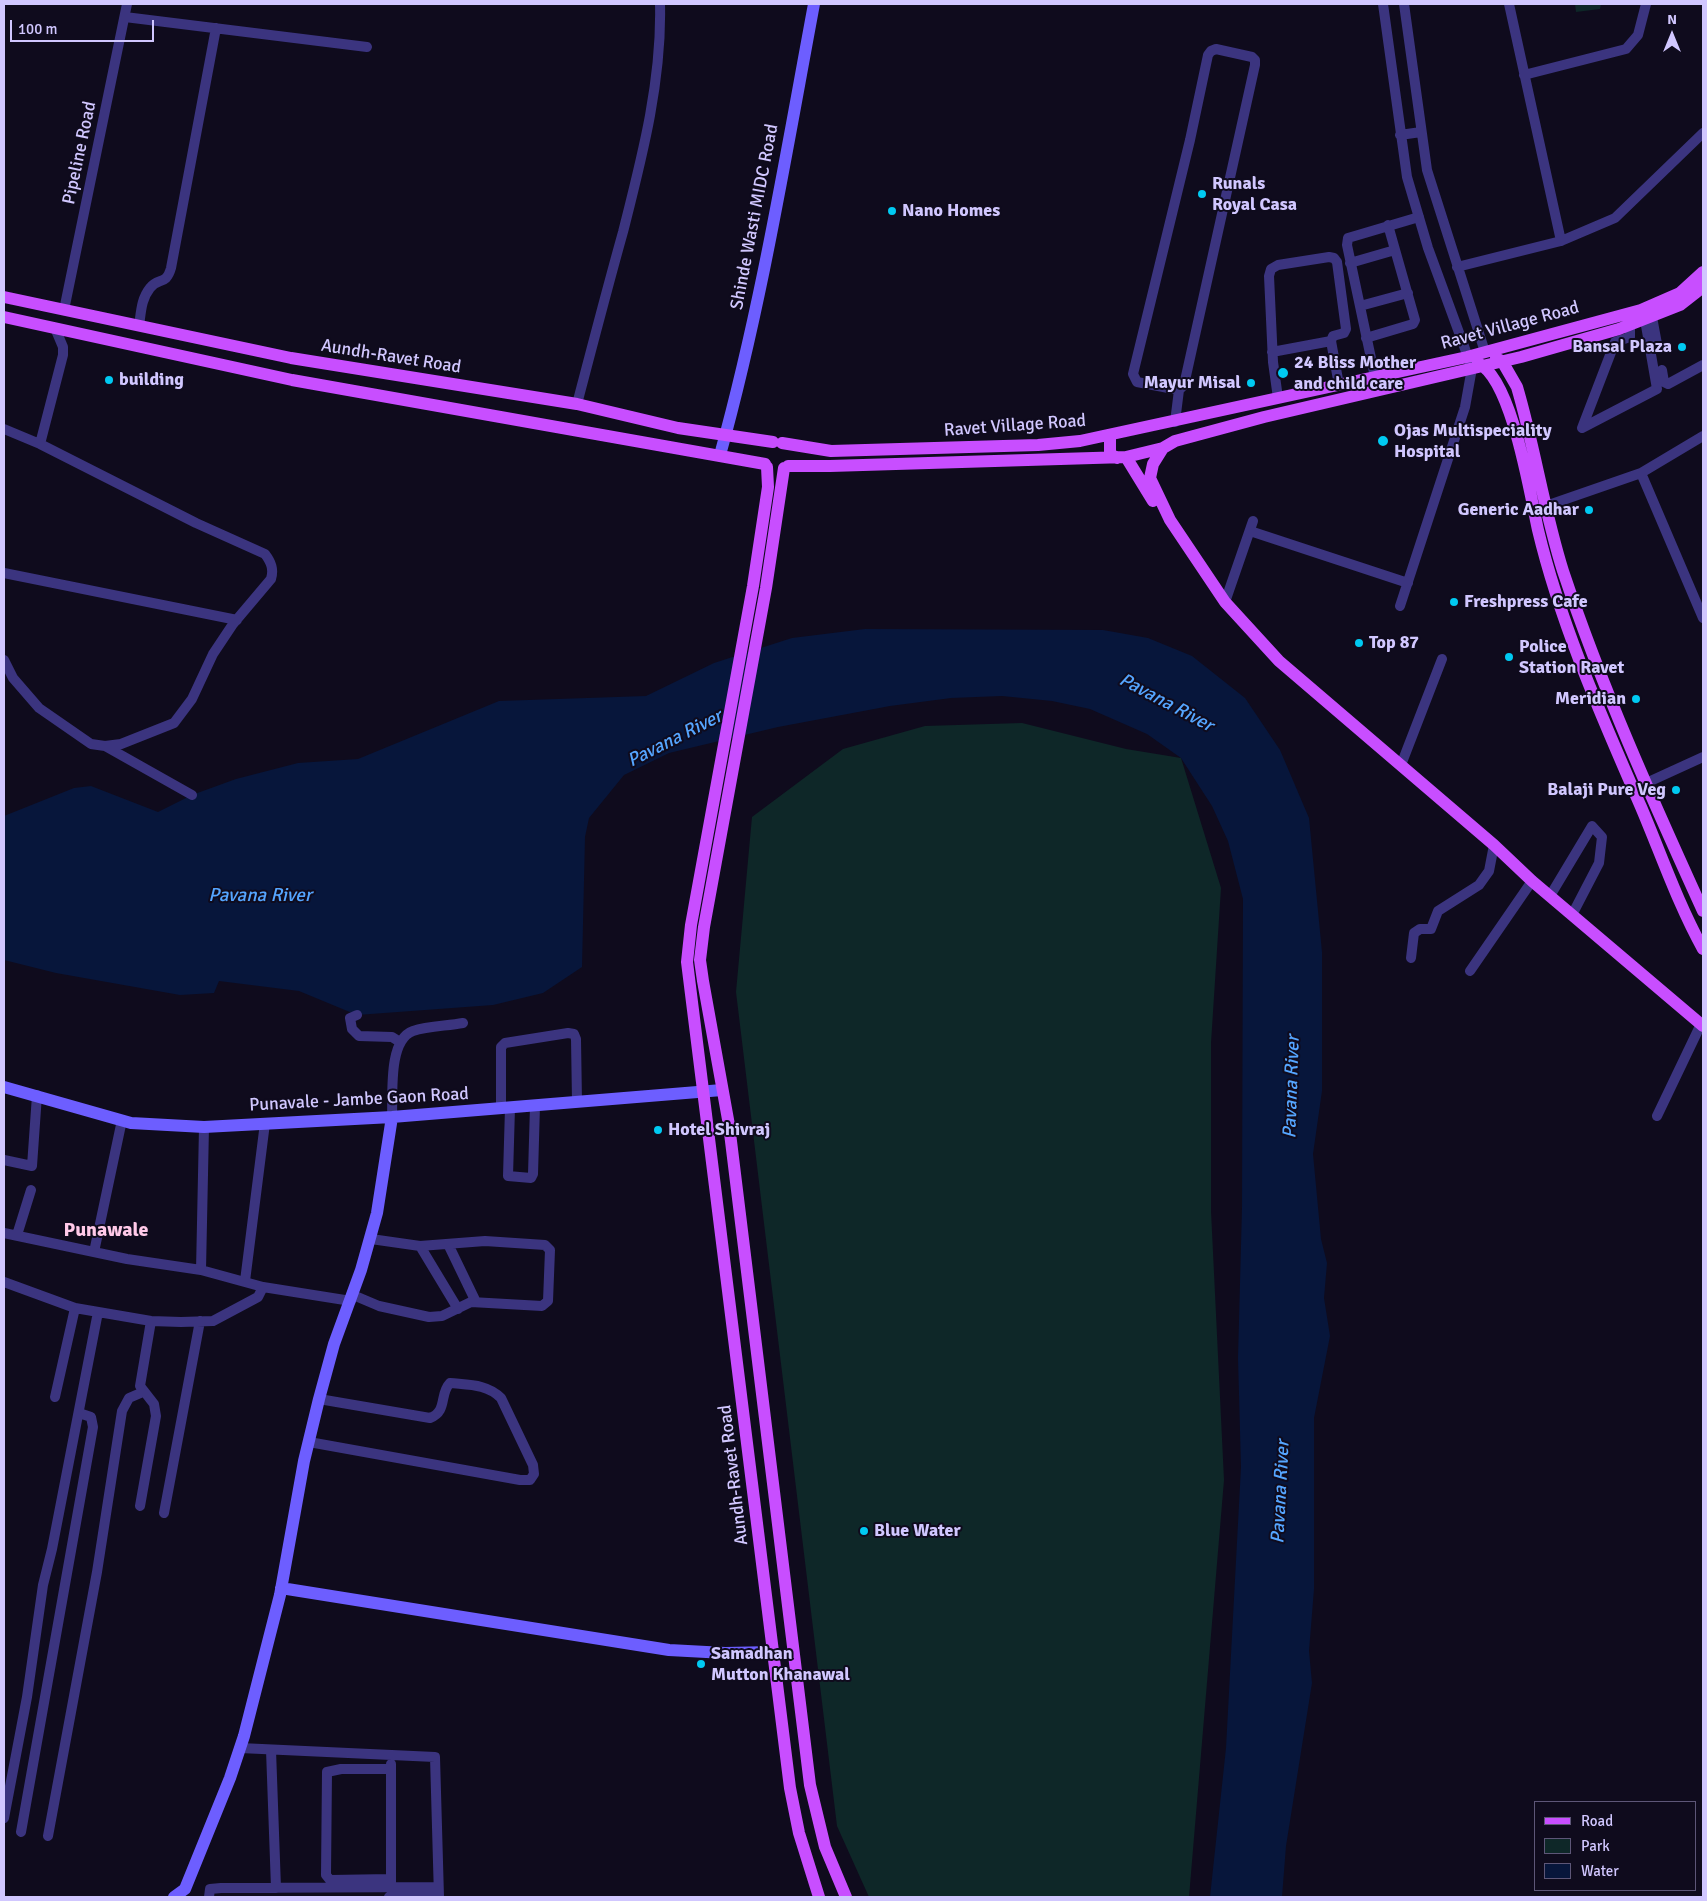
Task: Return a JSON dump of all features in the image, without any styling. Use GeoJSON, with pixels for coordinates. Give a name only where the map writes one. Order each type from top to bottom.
{"type":"FeatureCollection","features":[{"type":"Feature","properties":{"kind":"main road","name":"Ravet Village Road"},"geometry":{"type":"LineString","coordinates":[[786,467],[1122,458],[1164,448],[1175,441],[1264,417],[1474,364],[1485,352],[1642,310],[1680,293],[1703,272]]}},
{"type":"Feature","properties":{"kind":"main road","name":"Ravet Village Road"},"geometry":{"type":"LineString","coordinates":[[778,443],[831,451],[1038,445],[1110,435],[1161,422],[1172,422],[1375,377],[1502,361],[1630,325],[1680,305],[1702,293]]}},
{"type":"Feature","properties":{"kind":"main road","name":"Aundh-Ravet Road"},"geometry":{"type":"LineString","coordinates":[[4,296],[291,358],[577,404],[678,428],[778,443]]}},
{"type":"Feature","properties":{"kind":"main road"},"geometry":{"type":"LineString","coordinates":[[4,317],[292,380],[720,455],[766,465],[776,470],[786,467]]}},
{"type":"Feature","properties":{"kind":"main road"},"geometry":{"type":"LineString","coordinates":[[1485,352],[1502,361],[1517,388],[1563,569],[1639,786],[1700,944]]}},
{"type":"Feature","properties":{"kind":"main road"},"geometry":{"type":"LineString","coordinates":[[1474,364],[1503,396],[1512,416],[1534,510],[1565,624],[1639,786],[1703,911]]}},
{"type":"Feature","properties":{"kind":"main road"},"geometry":{"type":"LineString","coordinates":[[1172,422],[1176,431],[1175,441]]}},
{"type":"Feature","properties":{"kind":"main road"},"geometry":{"type":"LineString","coordinates":[[1110,435],[1110,454],[1122,458],[1170,520],[1225,602],[1279,661],[1494,846],[1532,882],[1702,1025]]}},
{"type":"Feature","properties":{"kind":"main road"},"geometry":{"type":"LineString","coordinates":[[759,587],[768,487],[764,451],[778,443],[791,453],[786,467],[759,587],[696,982],[729,1125],[810,1785],[825,1847],[846,1897]]}},
{"type":"Feature","properties":{"kind":"main road"},"geometry":{"type":"LineString","coordinates":[[1164,448],[1153,464],[1150,478],[1170,520]]}},
{"type":"Feature","properties":{"kind":"main road","name":"Aundh-Ravet Road"},"geometry":{"type":"LineString","coordinates":[[696,982],[703,1092],[790,1788],[805,1854],[819,1897]]}},
{"type":"Feature","properties":{"kind":"street","name":"Pipeline Road"},"geometry":{"type":"LineString","coordinates":[[64,310],[127,4]]}},
{"type":"Feature","properties":{"kind":"street"},"geometry":{"type":"LineString","coordinates":[[577,404],[644,147],[654,94],[660,35],[660,4]]}},
{"type":"Feature","properties":{"kind":"street","name":"Shinde Wasti MIDC Road"},"geometry":{"type":"LineString","coordinates":[[720,455],[765,258],[814,4]]}},
{"type":"Feature","properties":{"kind":"street"},"geometry":{"type":"LineString","coordinates":[[1383,4],[1407,177],[1419,217],[1474,364],[1466,401],[1400,606]]}},
{"type":"Feature","properties":{"kind":"street"},"geometry":{"type":"LineString","coordinates":[[1404,4],[1427,170],[1485,352]]}},
{"type":"Feature","properties":{"kind":"street"},"geometry":{"type":"LineString","coordinates":[[1509,4],[1561,241]]}},
{"type":"Feature","properties":{"kind":"street"},"geometry":{"type":"LineString","coordinates":[[1524,75],[1626,48],[1638,35],[1646,4]]}},
{"type":"Feature","properties":{"kind":"street"},"geometry":{"type":"LineString","coordinates":[[125,17],[367,47]]}},
{"type":"Feature","properties":{"kind":"street"},"geometry":{"type":"LineString","coordinates":[[139,326],[146,295],[150,287],[163,282],[169,276],[216,28]]}},
{"type":"Feature","properties":{"kind":"street"},"geometry":{"type":"LineString","coordinates":[[1172,422],[1179,390],[1184,385],[1255,65],[1255,60],[1252,57],[1216,49],[1208,55],[1190,140],[1133,374],[1137,382],[1179,390]]}},
{"type":"Feature","properties":{"kind":"street"},"geometry":{"type":"LineString","coordinates":[[1400,135],[1421,132]]}},
{"type":"Feature","properties":{"kind":"street"},"geometry":{"type":"LineString","coordinates":[[1457,267],[1561,241],[1606,222],[1623,212],[1703,133]]}},
{"type":"Feature","properties":{"kind":"street"},"geometry":{"type":"LineString","coordinates":[[1375,377],[1350,263],[1347,245],[1348,238],[1419,217]]}},
{"type":"Feature","properties":{"kind":"street"},"geometry":{"type":"LineString","coordinates":[[1366,338],[1413,324],[1414,315],[1388,225]]}},
{"type":"Feature","properties":{"kind":"street"},"geometry":{"type":"LineString","coordinates":[[1350,263],[1395,250]]}},
{"type":"Feature","properties":{"kind":"street"},"geometry":{"type":"LineString","coordinates":[[1278,398],[1272,352],[1268,276],[1271,269],[1278,264],[1329,257],[1334,258],[1337,262],[1346,329],[1344,333],[1333,336],[1331,341],[1339,385]]}},
{"type":"Feature","properties":{"kind":"street"},"geometry":{"type":"LineString","coordinates":[[1360,306],[1408,292]]}},
{"type":"Feature","properties":{"kind":"street"},"geometry":{"type":"LineString","coordinates":[[1630,325],[1630,337],[1615,342],[1582,428],[1657,389],[1649,318]]}},
{"type":"Feature","properties":{"kind":"street"},"geometry":{"type":"LineString","coordinates":[[1649,318],[1664,382],[1672,383],[1703,365]]}},
{"type":"Feature","properties":{"kind":"street"},"geometry":{"type":"LineString","coordinates":[[40,444],[63,356],[63,347],[55,328]]}},
{"type":"Feature","properties":{"kind":"street"},"geometry":{"type":"LineString","coordinates":[[1272,352],[1331,341]]}},
{"type":"Feature","properties":{"kind":"street"},"geometry":{"type":"LineString","coordinates":[[4,429],[40,444],[196,523],[265,554],[271,562],[273,572],[271,579],[237,620],[213,654],[192,699],[174,723],[120,744],[105,746],[91,744],[39,708],[13,678],[4,660]]}},
{"type":"Feature","properties":{"kind":"street"},"geometry":{"type":"LineString","coordinates":[[1534,510],[1642,472],[1703,436]]}},
{"type":"Feature","properties":{"kind":"street"},"geometry":{"type":"LineString","coordinates":[[1642,472],[1703,618]]}},
{"type":"Feature","properties":{"kind":"street"},"geometry":{"type":"LineString","coordinates":[[1225,602],[1252,526],[1408,583]]}},
{"type":"Feature","properties":{"kind":"street"},"geometry":{"type":"LineString","coordinates":[[4,573],[237,620]]}},
{"type":"Feature","properties":{"kind":"street"},"geometry":{"type":"LineString","coordinates":[[1401,766],[1442,659]]}},
{"type":"Feature","properties":{"kind":"street"},"geometry":{"type":"LineString","coordinates":[[105,746],[192,795]]}},
{"type":"Feature","properties":{"kind":"street"},"geometry":{"type":"LineString","coordinates":[[1639,786],[1703,758]]}},
{"type":"Feature","properties":{"kind":"street"},"geometry":{"type":"LineString","coordinates":[[1550,896],[1592,826],[1602,837],[1600,863],[1572,915]]}},
{"type":"Feature","properties":{"kind":"street"},"geometry":{"type":"LineString","coordinates":[[1411,958],[1414,933],[1420,930],[1431,930],[1438,911],[1479,885],[1489,871],[1494,846]]}},
{"type":"Feature","properties":{"kind":"street"},"geometry":{"type":"LineString","coordinates":[[1470,972],[1532,882]]}},
{"type":"Feature","properties":{"kind":"street"},"geometry":{"type":"LineString","coordinates":[[357,1015],[350,1018],[352,1029],[358,1036],[392,1038],[400,1042]]}},
{"type":"Feature","properties":{"kind":"street"},"geometry":{"type":"LineString","coordinates":[[181,1895],[240,1748],[281,1588],[319,1399],[334,1344],[352,1298],[370,1239],[392,1116],[395,1058],[400,1042],[412,1031],[463,1023]]}},
{"type":"Feature","properties":{"kind":"street"},"geometry":{"type":"LineString","coordinates":[[1657,1116],[1702,1025]]}},
{"type":"Feature","properties":{"kind":"street"},"geometry":{"type":"LineString","coordinates":[[535,1106],[533,1174],[531,1178],[508,1176],[501,1047],[504,1043],[568,1033],[574,1034],[576,1039],[576,1102]]}},
{"type":"Feature","properties":{"kind":"street","name":"Punavale - Jambe Gaon Road"},"geometry":{"type":"LineString","coordinates":[[4,1087],[122,1120],[204,1127],[535,1106],[722,1090]]}},
{"type":"Feature","properties":{"kind":"street"},"geometry":{"type":"LineString","coordinates":[[4,1160],[32,1166],[37,1095]]}},
{"type":"Feature","properties":{"kind":"street"},"geometry":{"type":"LineString","coordinates":[[94,1252],[122,1120]]}},
{"type":"Feature","properties":{"kind":"street"},"geometry":{"type":"LineString","coordinates":[[245,1281],[265,1123]]}},
{"type":"Feature","properties":{"kind":"street"},"geometry":{"type":"LineString","coordinates":[[202,1270],[204,1127]]}},
{"type":"Feature","properties":{"kind":"street"},"geometry":{"type":"LineString","coordinates":[[17,1235],[31,1190]]}},
{"type":"Feature","properties":{"kind":"street"},"geometry":{"type":"LineString","coordinates":[[4,1233],[167,1267],[202,1270],[245,1281],[263,1288],[352,1298],[378,1306],[429,1317],[442,1316],[465,1304],[476,1302],[546,1305],[548,1302],[549,1247],[485,1241],[420,1246],[370,1239]]}},
{"type":"Feature","properties":{"kind":"street"},"geometry":{"type":"LineString","coordinates":[[448,1244],[476,1302]]}},
{"type":"Feature","properties":{"kind":"street"},"geometry":{"type":"LineString","coordinates":[[420,1246],[458,1309]]}},
{"type":"Feature","properties":{"kind":"street"},"geometry":{"type":"LineString","coordinates":[[4,1282],[75,1308],[150,1320],[213,1321],[258,1297],[263,1288]]}},
{"type":"Feature","properties":{"kind":"street"},"geometry":{"type":"LineString","coordinates":[[55,1397],[75,1308]]}},
{"type":"Feature","properties":{"kind":"street"},"geometry":{"type":"LineString","coordinates":[[4,1818],[27,1697],[43,1585],[52,1549],[98,1312]]}},
{"type":"Feature","properties":{"kind":"street"},"geometry":{"type":"LineString","coordinates":[[140,1506],[156,1416],[154,1404],[143,1392],[140,1381],[150,1320]]}},
{"type":"Feature","properties":{"kind":"street"},"geometry":{"type":"LineString","coordinates":[[164,1513],[200,1321]]}},
{"type":"Feature","properties":{"kind":"street"},"geometry":{"type":"LineString","coordinates":[[309,1442],[520,1480],[530,1480],[534,1474],[533,1466],[501,1398],[494,1391],[482,1386],[450,1383],[446,1387],[443,1406],[437,1415],[430,1418],[319,1399]]}},
{"type":"Feature","properties":{"kind":"street"},"geometry":{"type":"LineString","coordinates":[[48,1836],[96,1582],[122,1411],[129,1398],[143,1392]]}},
{"type":"Feature","properties":{"kind":"street"},"geometry":{"type":"LineString","coordinates":[[21,1832],[93,1427],[91,1417],[79,1413]]}},
{"type":"Feature","properties":{"kind":"street"},"geometry":{"type":"LineString","coordinates":[[281,1588],[669,1650],[725,1653],[773,1652]]}},
{"type":"Feature","properties":{"kind":"street"},"geometry":{"type":"LineString","coordinates":[[240,1748],[435,1757],[438,1894]]}},
{"type":"Feature","properties":{"kind":"street"},"geometry":{"type":"LineString","coordinates":[[271,1750],[276,1888]]}},
{"type":"Feature","properties":{"kind":"street"},"geometry":{"type":"LineString","coordinates":[[391,1754],[391,1882]]}},
{"type":"Feature","properties":{"kind":"street"},"geometry":{"type":"LineString","coordinates":[[390,1769],[341,1769],[326,1772],[326,1875],[330,1880],[391,1882],[438,1894]]}},
{"type":"Feature","properties":{"kind":"street"},"geometry":{"type":"LineString","coordinates":[[209,1897],[210,1890],[214,1888],[256,1893],[276,1888],[391,1882]]}},
{"type":"Feature","properties":{"kind":"street"},"geometry":{"type":"LineString","coordinates":[[389,1897],[438,1894]]}},
{"type":"Feature","properties":{"kind":"green space"},"geometry":{"type":"Polygon","coordinates":[[[1575,4],[1601,4],[1600,9],[1576,12],[1575,4]]]}},
{"type":"Feature","properties":{"kind":"green space"},"geometry":{"type":"Polygon","coordinates":[[[1022,723],[1126,749],[1181,758],[1221,888],[1211,1043],[1211,1211],[1224,1480],[1189,1897],[869,1897],[837,1826],[736,992],[752,817],[843,749],[925,726],[1022,723]]]}},
{"type":"Feature","properties":{"kind":"water","name":"Pavana River"},"geometry":{"type":"Polygon","coordinates":[[[865,629],[1103,630],[1148,638],[1192,656],[1245,698],[1280,750],[1309,818],[1322,952],[1322,1091],[1313,1154],[1321,1239],[1327,1263],[1324,1298],[1330,1336],[1314,1418],[1314,1589],[1309,1651],[1312,1683],[1286,1846],[1282,1897],[1210,1897],[1226,1748],[1241,1467],[1238,1358],[1242,1208],[1243,899],[1228,841],[1212,806],[1181,758],[1147,734],[1090,709],[1052,701],[1002,696],[951,698],[890,706],[778,727],[669,753],[624,775],[589,818],[585,837],[582,967],[543,993],[493,1005],[357,1015],[299,991],[219,981],[214,993],[180,995],[56,973],[4,960],[4,816],[74,788],[91,786],[158,812],[192,795],[236,779],[298,763],[358,759],[499,701],[646,696],[714,663],[792,638],[865,629]]]}},
{"type":"Feature","properties":{"kind":"place","name":"Runals Royal Casa"},"geometry":{"type":"Point","coordinates":[1202,194]}},
{"type":"Feature","properties":{"kind":"place","name":"Nano Homes"},"geometry":{"type":"Point","coordinates":[892,211]}},
{"type":"Feature","properties":{"kind":"place","name":"Bansal Plaza"},"geometry":{"type":"Point","coordinates":[1682,347]}},
{"type":"Feature","properties":{"kind":"place","name":"24 Bliss Mother and child care"},"geometry":{"type":"Point","coordinates":[1283,373]}},
{"type":"Feature","properties":{"kind":"place","name":"building"},"geometry":{"type":"Point","coordinates":[109,380]}},
{"type":"Feature","properties":{"kind":"place","name":"Mayur Misal"},"geometry":{"type":"Point","coordinates":[1251,383]}},
{"type":"Feature","properties":{"kind":"place","name":"Ojas Multispeciality Hospital"},"geometry":{"type":"Point","coordinates":[1383,441]}},
{"type":"Feature","properties":{"kind":"place","name":"Generic Aadhar"},"geometry":{"type":"Point","coordinates":[1589,510]}},
{"type":"Feature","properties":{"kind":"place","name":"Freshpress Cafe"},"geometry":{"type":"Point","coordinates":[1454,602]}},
{"type":"Feature","properties":{"kind":"place","name":"Top 87"},"geometry":{"type":"Point","coordinates":[1359,643]}},
{"type":"Feature","properties":{"kind":"place","name":"Police Station Ravet"},"geometry":{"type":"Point","coordinates":[1509,657]}},
{"type":"Feature","properties":{"kind":"place","name":"Meridian"},"geometry":{"type":"Point","coordinates":[1636,699]}},
{"type":"Feature","properties":{"kind":"place","name":"Balaji Pure Veg"},"geometry":{"type":"Point","coordinates":[1676,790]}},
{"type":"Feature","properties":{"kind":"place","name":"Hotel Shivraj"},"geometry":{"type":"Point","coordinates":[658,1130]}},
{"type":"Feature","properties":{"kind":"place","name":"Blue Water"},"geometry":{"type":"Point","coordinates":[864,1531]}},
{"type":"Feature","properties":{"kind":"place","name":"Samadhan Mutton Khanawal"},"geometry":{"type":"Point","coordinates":[701,1664]}},
{"type":"Feature","properties":{"kind":"district","name":"Punawale"},"geometry":{"type":"Point","coordinates":[106,1231]}}]}
